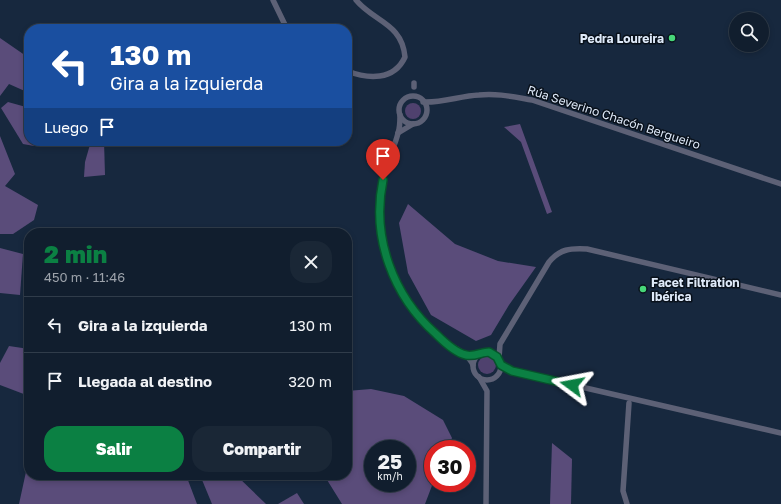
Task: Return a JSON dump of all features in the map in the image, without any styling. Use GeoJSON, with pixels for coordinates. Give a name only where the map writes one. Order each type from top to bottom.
{"type":"FeatureCollection","features":[{"type":"Feature","properties":{"kind":"street"},"geometry":{"type":"LineString","coordinates":[[273,0],[285,24]]}},
{"type":"Feature","properties":{"kind":"street"},"geometry":{"type":"LineString","coordinates":[[352,73],[366,77],[383,76],[396,70],[405,57],[401,40],[392,28],[356,0]]}},
{"type":"Feature","properties":{"kind":"street","name":"Rúa Severino Chacón Bergueiro"},"geometry":{"type":"LineString","coordinates":[[423,102],[437,102],[480,94],[495,94],[532,100],[781,184]]}},
{"type":"Feature","properties":{"kind":"street"},"geometry":{"type":"LineString","coordinates":[[398,133],[425,118],[426,109],[423,102],[415,97],[405,99],[400,108],[398,133],[388,158],[381,188],[380,219],[386,256],[398,286],[420,319],[441,339],[466,355],[487,391],[486,504]]}},
{"type":"Feature","properties":{"kind":"street","name":"Rúa Severino Chacón Bergueiro"},"geometry":{"type":"LineString","coordinates":[[426,109],[437,102]]}},
{"type":"Feature","properties":{"kind":"street"},"geometry":{"type":"LineString","coordinates":[[400,115],[405,122],[413,124]]}},
{"type":"Feature","properties":{"kind":"street"},"geometry":{"type":"LineString","coordinates":[[466,355],[478,355],[488,352],[500,344],[549,262],[559,251],[571,248],[586,249],[781,294]]}},
{"type":"Feature","properties":{"kind":"street"},"geometry":{"type":"LineString","coordinates":[[487,391],[497,375],[501,365],[499,358],[500,344]]}},
{"type":"Feature","properties":{"kind":"street"},"geometry":{"type":"LineString","coordinates":[[488,352],[499,358]]}},
{"type":"Feature","properties":{"kind":"street"},"geometry":{"type":"LineString","coordinates":[[473,365],[478,355]]}},
{"type":"Feature","properties":{"kind":"street"},"geometry":{"type":"LineString","coordinates":[[501,365],[512,371],[781,433]]}},
{"type":"Feature","properties":{"kind":"street"},"geometry":{"type":"LineString","coordinates":[[479,377],[487,380],[497,375],[512,371]]}},
{"type":"Feature","properties":{"kind":"street"},"geometry":{"type":"LineString","coordinates":[[627,504],[623,491],[629,403]]}},
{"type":"Feature","properties":{"kind":"shaded area"},"geometry":{"type":"Polygon","coordinates":[[[0,38],[24,55],[24,91],[9,84],[0,96],[0,38]]]}},
{"type":"Feature","properties":{"kind":"shaded area"},"geometry":{"type":"Polygon","coordinates":[[[8,102],[24,106],[24,144],[23,144],[1,108],[8,102]]]}},
{"type":"Feature","properties":{"kind":"shaded area"},"geometry":{"type":"Polygon","coordinates":[[[410,103],[416,103],[421,108],[419,117],[416,119],[410,119],[405,114],[405,108],[410,103]]]}},
{"type":"Feature","properties":{"kind":"shaded area"},"geometry":{"type":"Polygon","coordinates":[[[520,124],[552,212],[547,214],[521,142],[504,127],[520,124]]]}},
{"type":"Feature","properties":{"kind":"shaded area"},"geometry":{"type":"Polygon","coordinates":[[[0,136],[15,174],[5,186],[38,205],[34,220],[13,234],[0,234],[0,136]]]}},
{"type":"Feature","properties":{"kind":"shaded area"},"geometry":{"type":"Polygon","coordinates":[[[90,146],[104,146],[105,175],[84,177],[85,162],[90,146]]]}},
{"type":"Feature","properties":{"kind":"shaded area"},"geometry":{"type":"Polygon","coordinates":[[[408,204],[455,244],[498,261],[536,267],[509,305],[491,335],[476,341],[431,315],[408,273],[399,223],[408,204]]]}},
{"type":"Feature","properties":{"kind":"shaded area"},"geometry":{"type":"Polygon","coordinates":[[[0,248],[23,254],[20,295],[0,293],[0,248]]]}},
{"type":"Feature","properties":{"kind":"shaded area"},"geometry":{"type":"Polygon","coordinates":[[[9,346],[24,348],[24,394],[0,385],[0,363],[9,346]]]}},
{"type":"Feature","properties":{"kind":"shaded area"},"geometry":{"type":"Polygon","coordinates":[[[487,356],[493,359],[496,365],[493,371],[487,374],[481,371],[478,365],[481,359],[487,356]]]}},
{"type":"Feature","properties":{"kind":"shaded area"},"geometry":{"type":"Polygon","coordinates":[[[371,389],[404,396],[443,420],[452,438],[451,440],[424,440],[424,492],[430,492],[425,504],[342,504],[327,480],[352,480],[352,391],[371,389]]]}},
{"type":"Feature","properties":{"kind":"shaded area"},"geometry":{"type":"Polygon","coordinates":[[[552,443],[572,459],[571,504],[550,504],[552,443]]]}},
{"type":"Feature","properties":{"kind":"shaded area"},"geometry":{"type":"Polygon","coordinates":[[[24,480],[188,480],[197,504],[19,504],[24,480]]]}},
{"type":"Feature","properties":{"kind":"shaded area"},"geometry":{"type":"Polygon","coordinates":[[[202,480],[241,480],[266,504],[212,504],[202,480]]]}},
{"type":"Feature","properties":{"kind":"shaded area"},"geometry":{"type":"Polygon","coordinates":[[[297,493],[304,504],[278,504],[297,493]]]}},
{"type":"Feature","properties":{"kind":"place","name":"Pedra Loureira"},"geometry":{"type":"Point","coordinates":[672,38]}},
{"type":"Feature","properties":{"kind":"place","name":"Facet Filtration Ibérica"},"geometry":{"type":"Point","coordinates":[643,289]}},
{"type":"Feature","properties":{"kind":"route"},"geometry":{"type":"LineString","coordinates":[[383,180],[381,188],[380,219],[382,239],[386,256],[398,286],[420,319],[441,339],[466,355],[478,355],[489,352],[494,354],[500,360],[501,365],[512,371],[572,385]]}}]}
